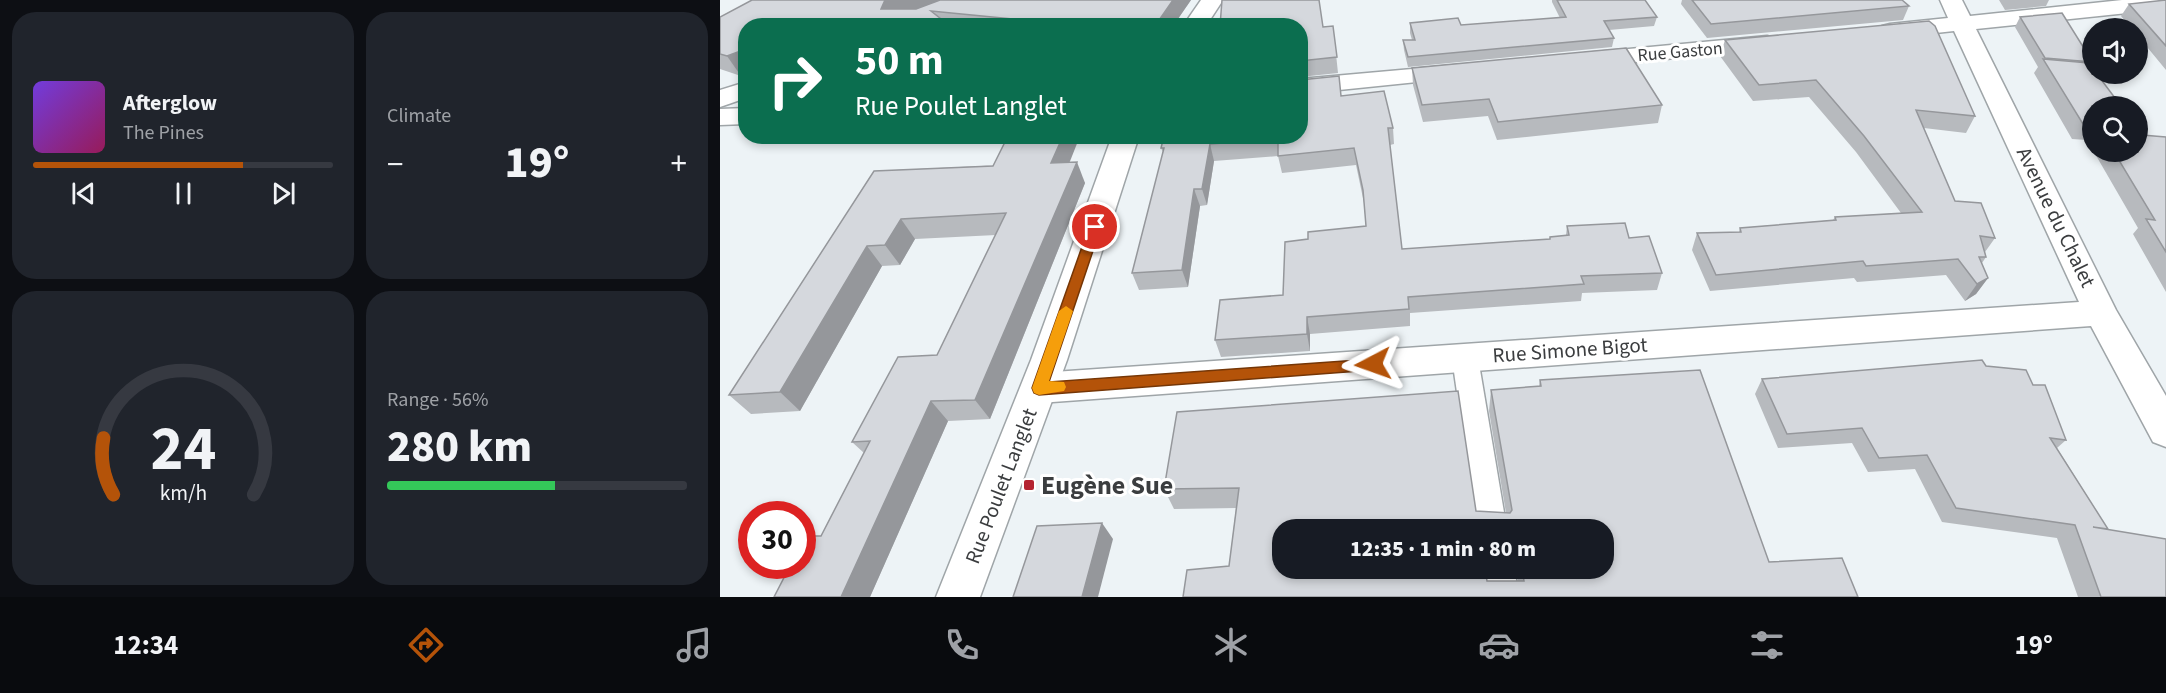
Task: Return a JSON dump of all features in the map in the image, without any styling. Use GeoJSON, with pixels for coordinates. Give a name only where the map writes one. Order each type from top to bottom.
{"type":"FeatureCollection","features":[{"type":"Feature","properties":{"kind":"street"},"geometry":{"type":"LineString","coordinates":[[1200,18],[1212,0]]}},
{"type":"Feature","properties":{"kind":"street"},"geometry":{"type":"LineString","coordinates":[[1869,33],[1957,12],[2166,2]]}},
{"type":"Feature","properties":{"kind":"street","name":"Avenue du Chalet"},"geometry":{"type":"LineString","coordinates":[[1957,12],[2101,313],[2166,431]]}},
{"type":"Feature","properties":{"kind":"street","name":"Rue Gaston"},"geometry":{"type":"LineString","coordinates":[[1561,63],[1786,42]]}},
{"type":"Feature","properties":{"kind":"street"},"geometry":{"type":"LineString","coordinates":[[1308,86],[1478,70]]}},
{"type":"Feature","properties":{"kind":"street"},"geometry":{"type":"LineString","coordinates":[[720,99],[738,92]]}},
{"type":"Feature","properties":{"kind":"street"},"geometry":{"type":"LineString","coordinates":[[720,117],[738,116]]}},
{"type":"Feature","properties":{"kind":"street","name":"Rue Poulet Langlet"},"geometry":{"type":"LineString","coordinates":[[958,597],[1039,388],[1123,144]]}},
{"type":"Feature","properties":{"kind":"street","name":"Rue Simone Bigot"},"geometry":{"type":"LineString","coordinates":[[1039,388],[2101,313]]}},
{"type":"Feature","properties":{"kind":"lane"},"geometry":{"type":"LineString","coordinates":[[1465,358],[1490,519]]}},
{"type":"Feature","properties":{"kind":"lane"},"geometry":{"type":"LineString","coordinates":[[1500,579],[1503,597]]}},
{"type":"Feature","properties":{"kind":"building"},"geometry":{"type":"Polygon","coordinates":[[[752,0],[885,0],[881,9],[916,9],[940,0],[1173,0],[1161,18],[1003,18],[931,11],[940,18],[738,18],[738,52],[727,56],[720,54],[720,17],[752,0]]]}},
{"type":"Feature","properties":{"kind":"building"},"geometry":{"type":"Polygon","coordinates":[[[1222,0],[1319,0],[1323,27],[1333,26],[1337,57],[1308,60],[1308,18],[1221,18],[1222,0]]]}},
{"type":"Feature","properties":{"kind":"building"},"geometry":{"type":"Polygon","coordinates":[[[1557,0],[1645,0],[1657,17],[1604,21],[1614,38],[1408,57],[1403,40],[1415,40],[1410,23],[1458,18],[1461,25],[1566,17],[1557,0]]]}},
{"type":"Feature","properties":{"kind":"building"},"geometry":{"type":"Polygon","coordinates":[[[1692,0],[1902,0],[1909,6],[1711,24],[1692,0]]]}},
{"type":"Feature","properties":{"kind":"building"},"geometry":{"type":"Polygon","coordinates":[[[2166,0],[2166,46],[2148,26],[2148,18],[2141,18],[2129,4],[2166,0]]]}},
{"type":"Feature","properties":{"kind":"building"},"geometry":{"type":"Polygon","coordinates":[[[2062,13],[2082,45],[2082,61],[2045,58],[2020,17],[2062,13]]]}},
{"type":"Feature","properties":{"kind":"building"},"geometry":{"type":"Polygon","coordinates":[[[1929,21],[1935,26],[1975,116],[1916,110],[1955,201],[1981,203],[1995,238],[1980,236],[1986,257],[1979,257],[1988,278],[1977,284],[1958,259],[1866,266],[1863,261],[1716,275],[1697,233],[1741,232],[1740,228],[1836,220],[1835,217],[1922,212],[1864,136],[1816,80],[1759,85],[1725,40],[1929,21]]]}},
{"type":"Feature","properties":{"kind":"building"},"geometry":{"type":"Polygon","coordinates":[[[1626,48],[1662,105],[1498,122],[1489,99],[1422,105],[1412,68],[1626,48]]]}},
{"type":"Feature","properties":{"kind":"building"},"geometry":{"type":"Polygon","coordinates":[[[2043,59],[2082,62],[2082,84],[2104,84],[2114,96],[2082,96],[2082,122],[2043,59]]]}},
{"type":"Feature","properties":{"kind":"building"},"geometry":{"type":"Polygon","coordinates":[[[1339,76],[1341,96],[1384,91],[1393,128],[1388,128],[1402,249],[1550,239],[1550,237],[1569,235],[1567,226],[1625,223],[1629,238],[1649,236],[1662,273],[1581,276],[1584,284],[1408,297],[1409,309],[1307,317],[1307,334],[1215,340],[1220,300],[1283,295],[1285,242],[1308,239],[1308,232],[1366,226],[1363,190],[1354,148],[1278,156],[1278,144],[1308,144],[1308,79],[1339,76]]]}},
{"type":"Feature","properties":{"kind":"building"},"geometry":{"type":"Polygon","coordinates":[[[2148,136],[2166,137],[2166,252],[2146,219],[2155,220],[2120,162],[2148,162],[2148,136]]]}},
{"type":"Feature","properties":{"kind":"building"},"geometry":{"type":"Polygon","coordinates":[[[1004,144],[1059,144],[1051,163],[1077,162],[975,400],[931,401],[841,597],[774,597],[783,579],[816,579],[816,536],[821,536],[870,441],[852,442],[898,357],[937,355],[1006,213],[901,219],[885,245],[867,246],[780,392],[729,395],[874,171],[993,166],[1004,144]]]}},
{"type":"Feature","properties":{"kind":"building"},"geometry":{"type":"Polygon","coordinates":[[[1162,144],[1210,144],[1202,189],[1194,189],[1182,270],[1132,273],[1164,148],[1161,148],[1162,144]]]}},
{"type":"Feature","properties":{"kind":"building"},"geometry":{"type":"Polygon","coordinates":[[[1982,360],[1986,366],[2026,370],[2033,385],[2045,385],[2066,440],[2050,438],[2108,529],[2093,527],[2166,539],[2166,597],[2101,597],[2075,525],[1956,508],[1927,455],[1879,458],[1862,428],[1787,434],[1762,379],[1982,360]]]}},
{"type":"Feature","properties":{"kind":"building"},"geometry":{"type":"Polygon","coordinates":[[[1700,370],[1769,562],[1842,558],[1858,597],[1183,597],[1187,570],[1229,566],[1239,488],[1164,489],[1177,412],[1458,391],[1476,511],[1510,513],[1512,510],[1491,390],[1541,386],[1540,380],[1700,370]]]}},
{"type":"Feature","properties":{"kind":"building"},"geometry":{"type":"Polygon","coordinates":[[[1102,523],[1082,597],[1013,597],[1037,526],[1102,523]]]}},
{"type":"Feature","properties":{"kind":"slow traffic"},"geometry":{"type":"LineString","coordinates":[[1058,387],[1039,388],[1066,311]]}},
{"type":"Feature","properties":{"kind":"place","name":"Eugène Sue"},"geometry":{"type":"Point","coordinates":[1029,485]}},
{"type":"Feature","properties":{"kind":"route"},"geometry":{"type":"LineString","coordinates":[[1095,227],[1039,388],[1373,364]]}}]}
